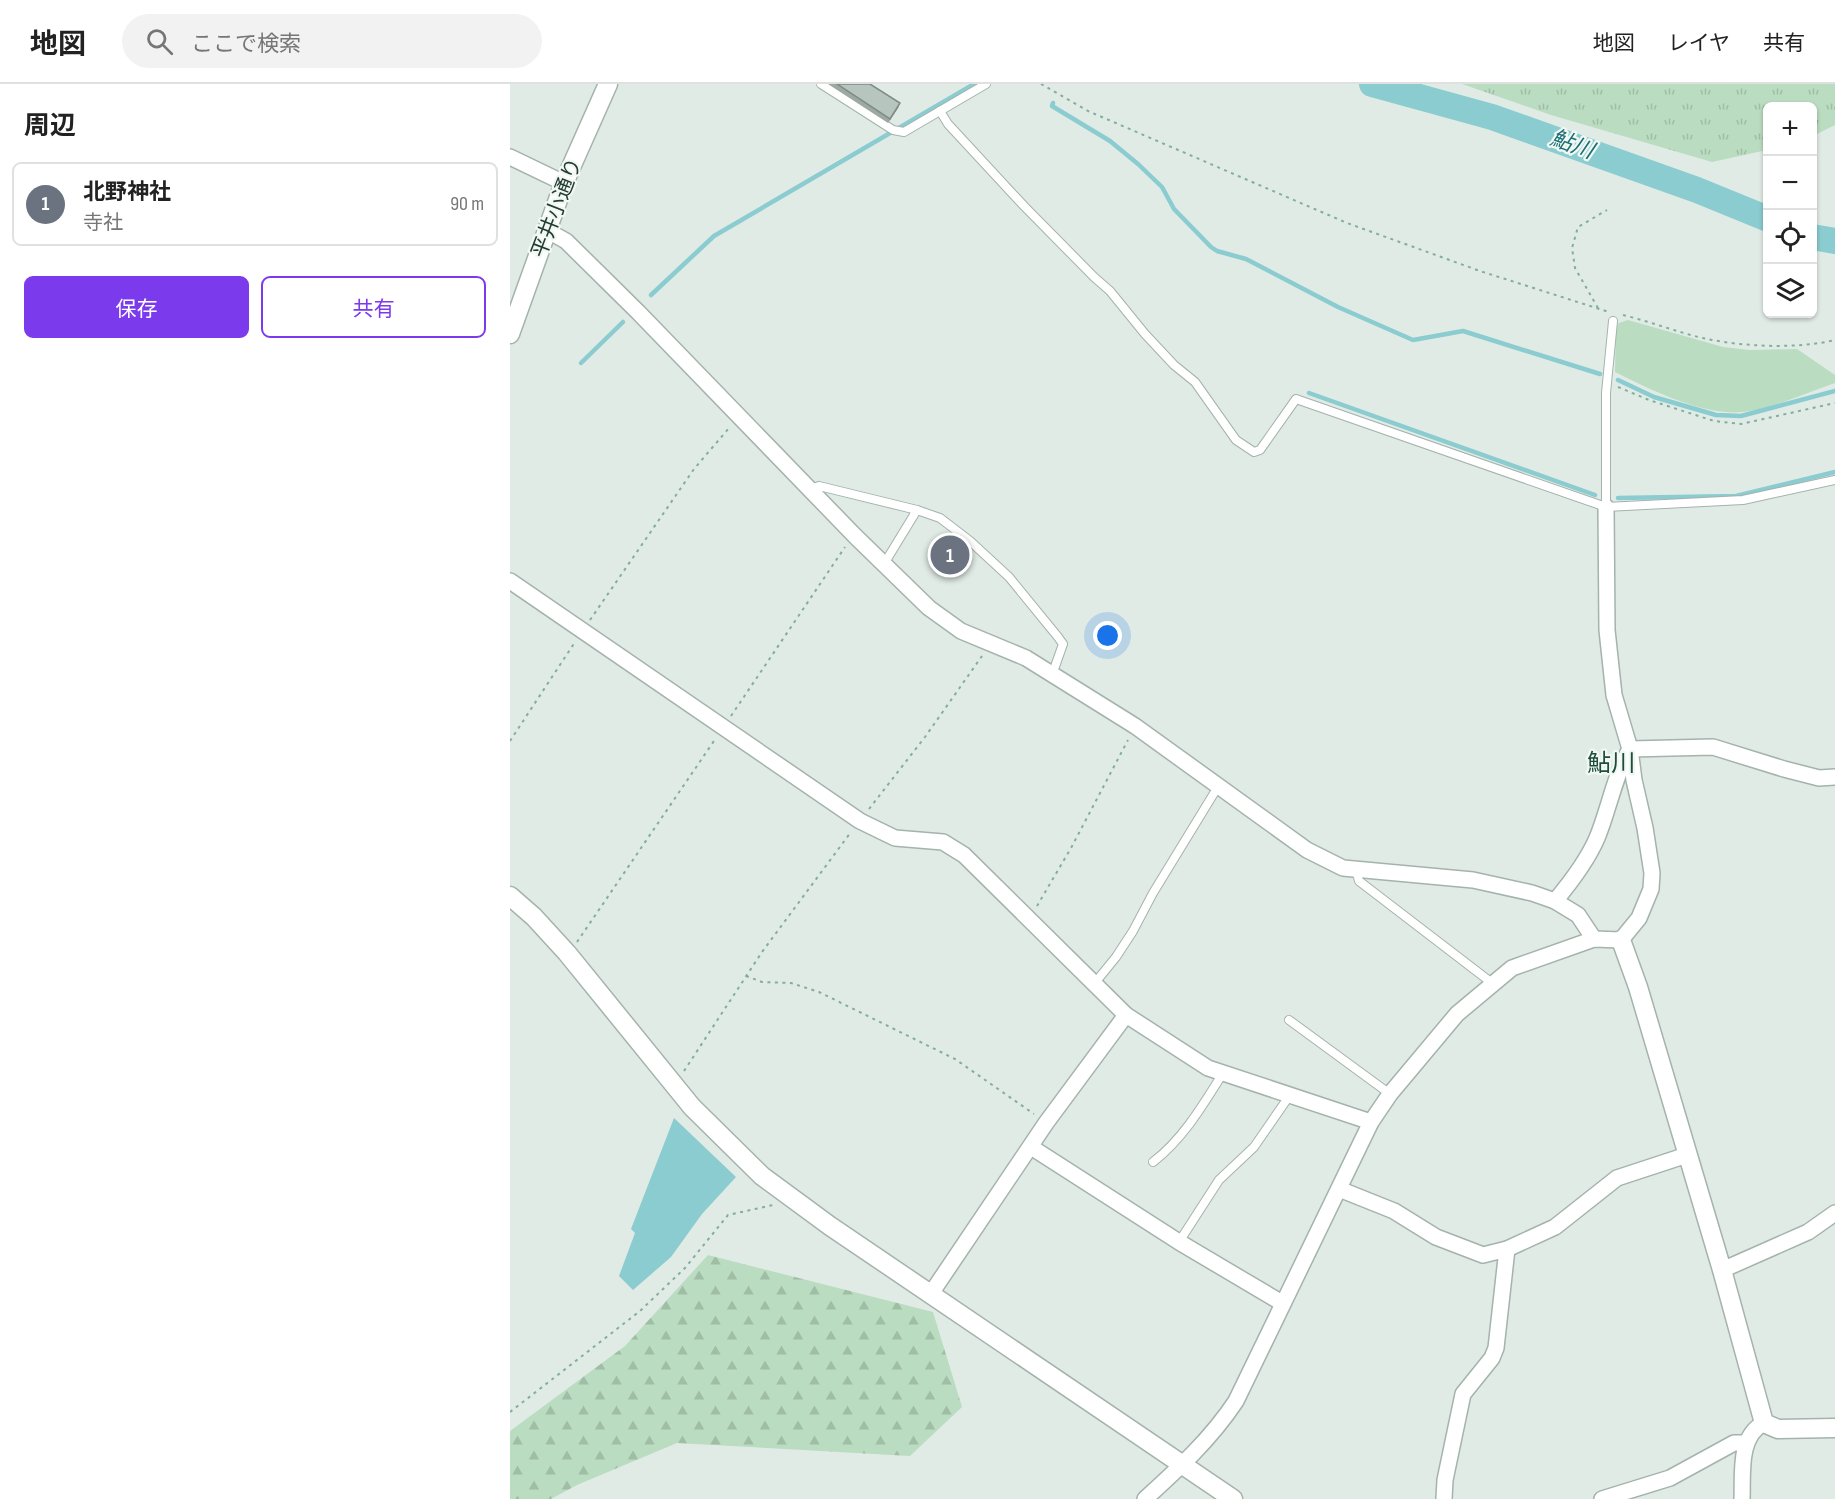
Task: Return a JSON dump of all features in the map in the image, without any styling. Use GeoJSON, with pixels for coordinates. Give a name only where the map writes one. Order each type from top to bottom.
{"type":"FeatureCollection","features":[{"type":"Feature","properties":{"kind":"street","name":"平井小通り"},"geometry":{"type":"LineString","coordinates":[[510,334],[564,183],[608,84]]}},
{"type":"Feature","properties":{"kind":"street"},"geometry":{"type":"LineString","coordinates":[[510,157],[564,183]]}},
{"type":"Feature","properties":{"kind":"street"},"geometry":{"type":"LineString","coordinates":[[548,231],[557,235],[574,249],[855,536],[929,608],[947,622],[988,643],[1026,658],[1135,726],[1307,850],[1332,863],[1356,870],[1473,880],[1521,890],[1555,901],[1578,915],[1594,939]]}},
{"type":"Feature","properties":{"kind":"street"},"geometry":{"type":"LineString","coordinates":[[1606,507],[1607,630],[1614,695],[1630,749],[1634,780],[1645,828],[1651,881],[1651,888],[1639,918],[1620,940]]}},
{"type":"Feature","properties":{"kind":"street"},"geometry":{"type":"LineString","coordinates":[[510,581],[860,821],[895,838],[943,842],[964,855],[1126,1015],[1208,1068],[1371,1122]]}},
{"type":"Feature","properties":{"kind":"street"},"geometry":{"type":"LineString","coordinates":[[1630,749],[1713,747],[1784,770],[1818,778],[1835,777]]}},
{"type":"Feature","properties":{"kind":"street"},"geometry":{"type":"LineString","coordinates":[[1555,901],[1582,865],[1597,839],[1623,762],[1630,749]]}},
{"type":"Feature","properties":{"kind":"street"},"geometry":{"type":"LineString","coordinates":[[510,896],[534,917],[567,953],[692,1107],[736,1153],[788,1197],[1233,1499]]}},
{"type":"Feature","properties":{"kind":"street"},"geometry":{"type":"LineString","coordinates":[[1144,1499],[1222,1422],[1236,1401],[1371,1122],[1390,1094],[1457,1014],[1512,968],[1594,939],[1620,940]]}},
{"type":"Feature","properties":{"kind":"street"},"geometry":{"type":"LineString","coordinates":[[1620,940],[1638,987],[1722,1270],[1764,1423]]}},
{"type":"Feature","properties":{"kind":"street"},"geometry":{"type":"LineString","coordinates":[[930,1294],[1046,1123],[1126,1015]]}},
{"type":"Feature","properties":{"kind":"street"},"geometry":{"type":"LineString","coordinates":[[1031,1147],[1179,1242],[1282,1303]]}},
{"type":"Feature","properties":{"kind":"street"},"geometry":{"type":"LineString","coordinates":[[1339,1189],[1394,1212],[1436,1237],[1483,1255],[1508,1249],[1555,1227],[1617,1178],[1687,1155]]}},
{"type":"Feature","properties":{"kind":"street"},"geometry":{"type":"LineString","coordinates":[[1722,1270],[1808,1232],[1835,1213]]}},
{"type":"Feature","properties":{"kind":"street"},"geometry":{"type":"LineString","coordinates":[[1444,1499],[1445,1480],[1463,1394],[1492,1358],[1496,1348],[1508,1249]]}},
{"type":"Feature","properties":{"kind":"street"},"geometry":{"type":"LineString","coordinates":[[1742,1499],[1746,1443],[1754,1428],[1764,1423],[1778,1429],[1835,1428]]}},
{"type":"Feature","properties":{"kind":"street"},"geometry":{"type":"LineString","coordinates":[[1602,1499],[1670,1478],[1734,1443],[1746,1443]]}},
{"type":"Feature","properties":{"kind":"lane"},"geometry":{"type":"LineString","coordinates":[[821,84],[899,133],[986,84]]}},
{"type":"Feature","properties":{"kind":"lane"},"geometry":{"type":"LineString","coordinates":[[940,111],[948,124],[1024,206],[1110,291],[1174,365],[1195,382],[1227,429],[1246,448],[1254,452],[1260,450],[1296,399],[1606,507],[1743,500],[1835,480]]}},
{"type":"Feature","properties":{"kind":"lane"},"geometry":{"type":"LineString","coordinates":[[1606,507],[1607,383],[1613,321]]}},
{"type":"Feature","properties":{"kind":"lane"},"geometry":{"type":"LineString","coordinates":[[810,489],[819,486],[917,510],[940,518],[970,541],[1016,586],[1063,644],[1052,675]]}},
{"type":"Feature","properties":{"kind":"lane"},"geometry":{"type":"LineString","coordinates":[[884,564],[917,510]]}},
{"type":"Feature","properties":{"kind":"lane"},"geometry":{"type":"LineString","coordinates":[[1094,984],[1133,931],[1153,892],[1219,785]]}},
{"type":"Feature","properties":{"kind":"lane"},"geometry":{"type":"LineString","coordinates":[[1356,870],[1359,881],[1492,984]]}},
{"type":"Feature","properties":{"kind":"lane"},"geometry":{"type":"LineString","coordinates":[[1289,1020],[1390,1094]]}},
{"type":"Feature","properties":{"kind":"lane"},"geometry":{"type":"LineString","coordinates":[[1153,1162],[1168,1151],[1197,1114],[1223,1073]]}},
{"type":"Feature","properties":{"kind":"lane"},"geometry":{"type":"LineString","coordinates":[[1179,1242],[1219,1180],[1254,1147],[1290,1095]]}},
{"type":"Feature","properties":{"kind":"path"},"geometry":{"type":"LineString","coordinates":[[1041,84],[1088,111],[1347,223],[1480,271],[1707,339],[1750,345],[1820,343],[1835,340]]}},
{"type":"Feature","properties":{"kind":"path"},"geometry":{"type":"LineString","coordinates":[[1598,308],[1575,268],[1572,248],[1578,227],[1607,210]]}},
{"type":"Feature","properties":{"kind":"path"},"geometry":{"type":"LineString","coordinates":[[1607,383],[1649,400],[1714,421],[1741,424],[1835,403]]}},
{"type":"Feature","properties":{"kind":"path"},"geometry":{"type":"LineString","coordinates":[[510,741],[694,469],[739,417]]}},
{"type":"Feature","properties":{"kind":"path"},"geometry":{"type":"LineString","coordinates":[[567,953],[584,932],[848,542],[855,536]]}},
{"type":"Feature","properties":{"kind":"path"},"geometry":{"type":"LineString","coordinates":[[672,1083],[682,1074],[746,976],[925,737],[985,652],[988,643]]}},
{"type":"Feature","properties":{"kind":"path"},"geometry":{"type":"LineString","coordinates":[[1029,920],[1071,848],[1135,726]]}},
{"type":"Feature","properties":{"kind":"path"},"geometry":{"type":"LineString","coordinates":[[746,976],[762,982],[791,983],[830,997],[955,1059],[1046,1123]]}},
{"type":"Feature","properties":{"kind":"path"},"geometry":{"type":"LineString","coordinates":[[510,1412],[639,1311],[686,1268],[728,1215],[777,1204],[788,1197]]}},
{"type":"Feature","properties":{"kind":"green space"},"geometry":{"type":"Polygon","coordinates":[[[1462,84],[1835,84],[1835,125],[1817,134],[1817,102],[1763,102],[1763,151],[1712,162],[1551,115],[1462,84]]]}},
{"type":"Feature","properties":{"kind":"green space"},"geometry":{"type":"Polygon","coordinates":[[[1628,320],[1723,347],[1750,350],[1797,349],[1835,375],[1835,383],[1753,411],[1727,412],[1694,406],[1615,372],[1616,328],[1619,323],[1628,320]]]}},
{"type":"Feature","properties":{"kind":"green space"},"geometry":{"type":"Polygon","coordinates":[[[708,1255],[933,1312],[962,1407],[910,1456],[677,1443],[577,1485],[551,1499],[510,1499],[510,1431],[625,1346],[708,1255]]]}},
{"type":"Feature","properties":{"kind":"water"},"geometry":{"type":"Polygon","coordinates":[[[674,1118],[736,1177],[702,1214],[671,1257],[633,1290],[619,1276],[635,1233],[631,1229],[674,1118]]]}},
{"type":"Feature","properties":{"kind":"building"},"geometry":{"type":"Polygon","coordinates":[[[837,84],[870,84],[900,103],[890,119],[837,84]]]}},
{"type":"Feature","properties":{"kind":"building"},"geometry":{"type":"Polygon","coordinates":[[[960,536],[966,542],[950,562],[939,551],[950,540],[953,543],[960,536]]]}},
{"type":"Feature","properties":{"kind":"waterway"},"geometry":{"type":"LineString","coordinates":[[651,295],[714,236],[974,84]]}},
{"type":"Feature","properties":{"kind":"waterway","name":"鮎川"},"geometry":{"type":"LineString","coordinates":[[1372,84],[1492,117],[1697,190],[1763,217]]}},
{"type":"Feature","properties":{"kind":"waterway"},"geometry":{"type":"LineString","coordinates":[[1053,103],[1052,106],[1110,141],[1138,164],[1162,187],[1174,209],[1217,251],[1246,259],[1338,307],[1413,340],[1463,331],[1600,374]]}},
{"type":"Feature","properties":{"kind":"waterway","name":"鮎川"},"geometry":{"type":"LineString","coordinates":[[1817,238],[1835,241]]}},
{"type":"Feature","properties":{"kind":"waterway"},"geometry":{"type":"LineString","coordinates":[[581,363],[623,322]]}},
{"type":"Feature","properties":{"kind":"waterway"},"geometry":{"type":"LineString","coordinates":[[1618,380],[1654,397],[1716,415],[1741,416],[1835,391]]}},
{"type":"Feature","properties":{"kind":"waterway"},"geometry":{"type":"LineString","coordinates":[[1309,393],[1595,495]]}},
{"type":"Feature","properties":{"kind":"waterway"},"geometry":{"type":"LineString","coordinates":[[1618,498],[1736,496],[1835,472]]}},
{"type":"Feature","properties":{"kind":"place","name":"北野神社"},"geometry":{"type":"Point","coordinates":[950,555]}},
{"type":"Feature","properties":{"kind":"district","name":"鮎川"},"geometry":{"type":"Point","coordinates":[1611,763]}}]}
